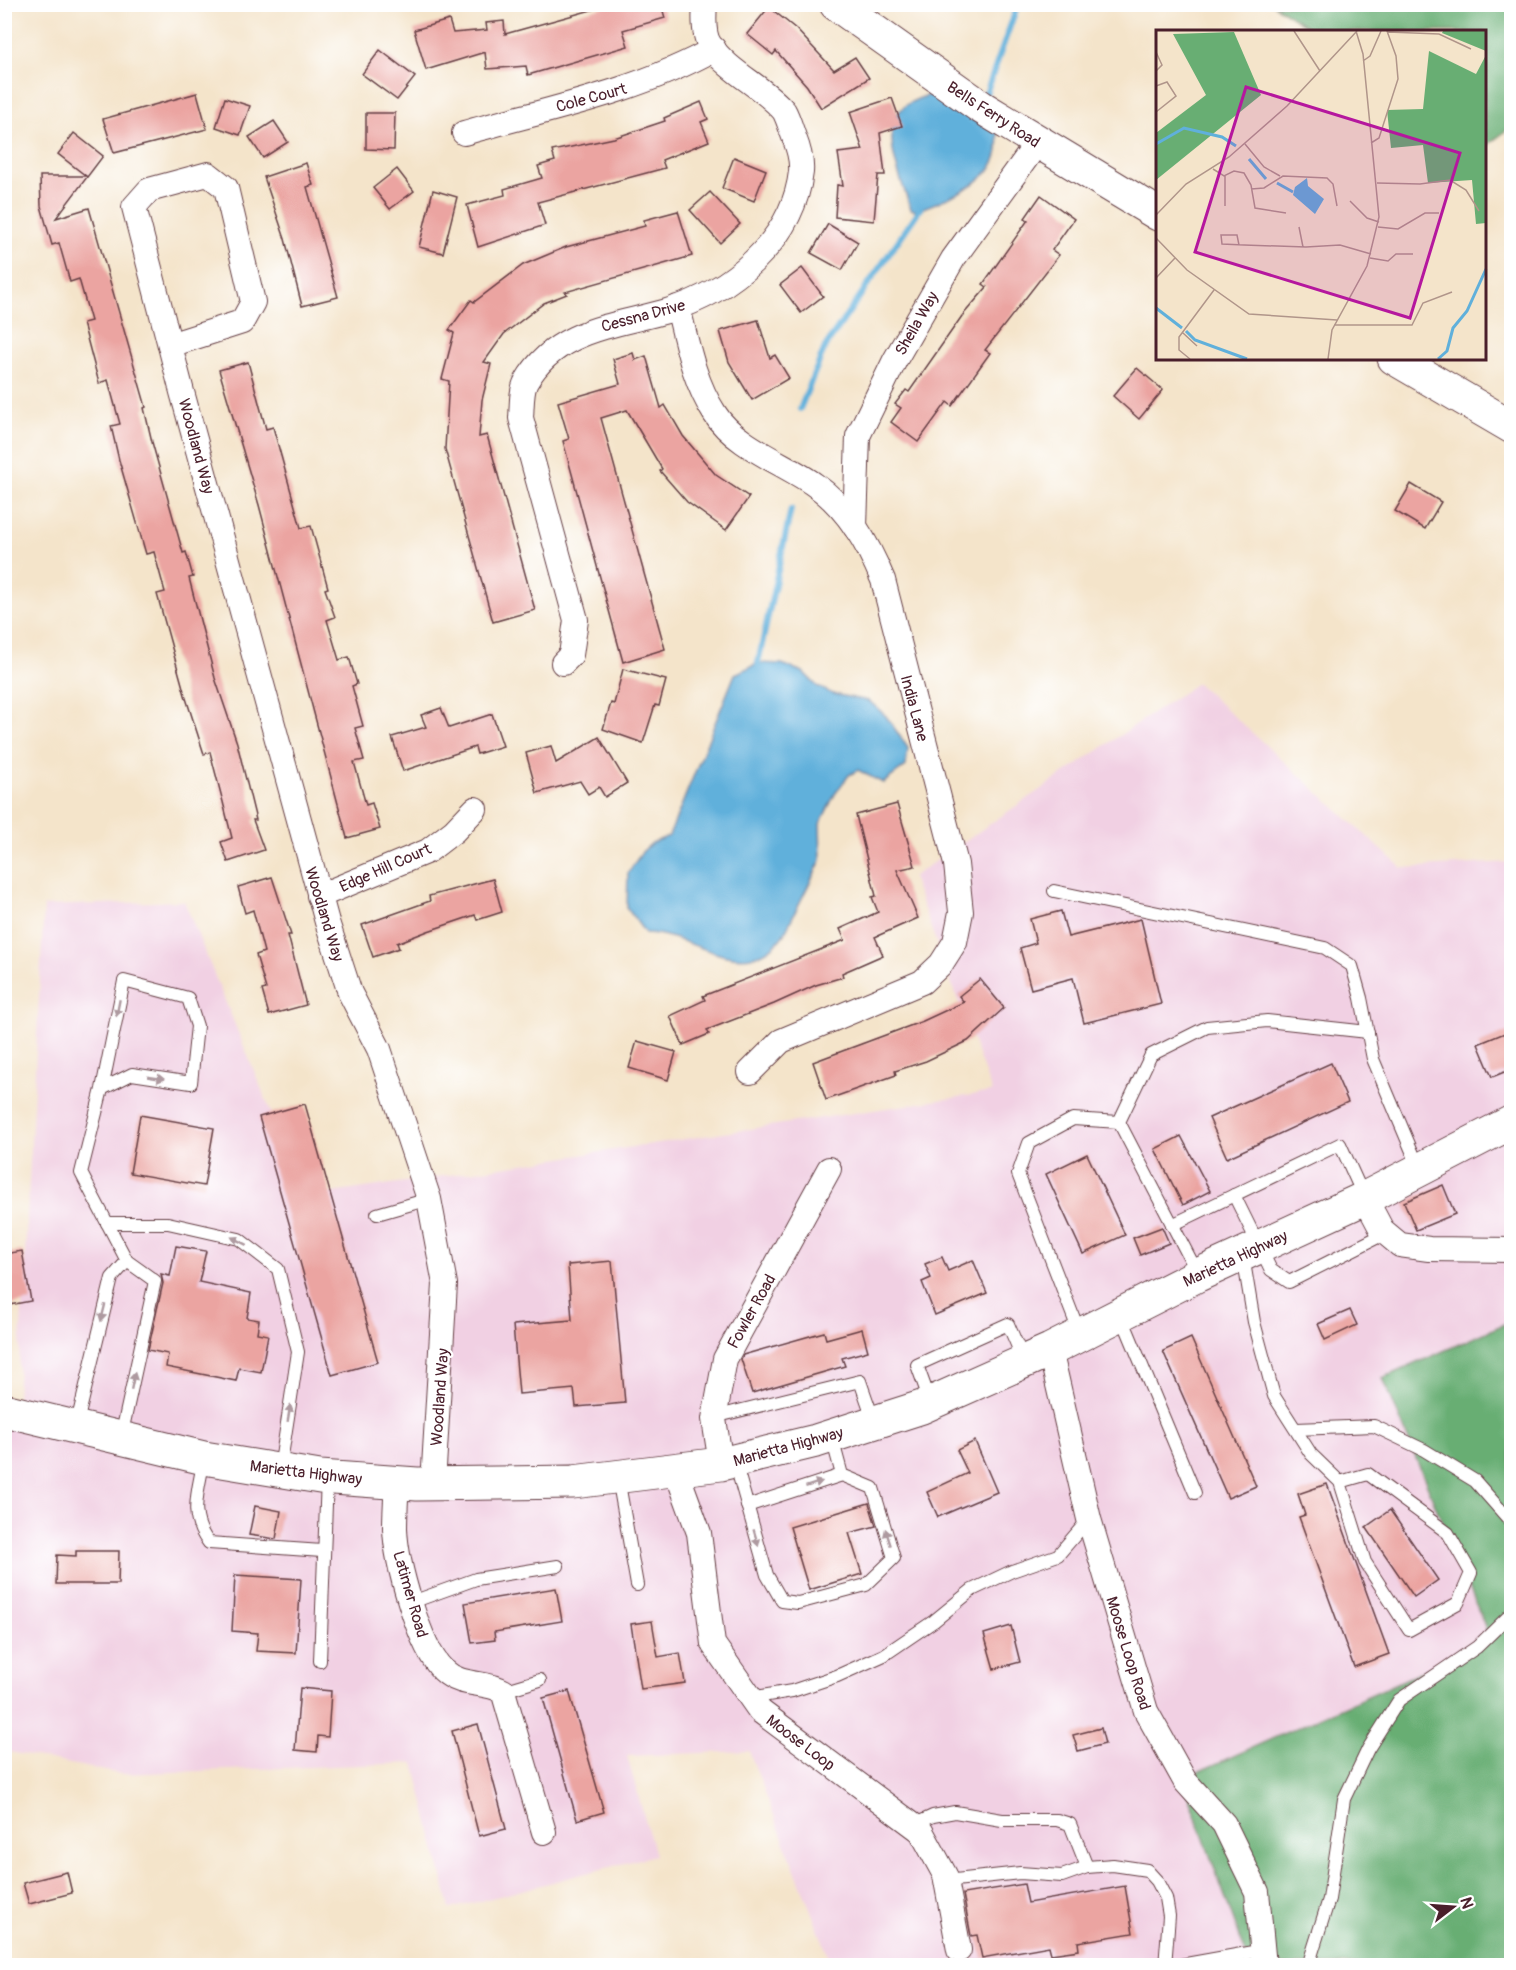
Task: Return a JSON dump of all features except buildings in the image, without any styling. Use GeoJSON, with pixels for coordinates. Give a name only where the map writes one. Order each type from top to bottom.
{"type":"FeatureCollection","features":[{"type":"Feature","properties":{"kind":"main road","name":"Bells Ferry Road"},"geometry":{"type":"LineString","coordinates":[[836,4],[981,107],[1156,213]]}},
{"type":"Feature","properties":{"kind":"main road"},"geometry":{"type":"LineString","coordinates":[[1397,360],[1512,427]]}},
{"type":"Feature","properties":{"kind":"main road","name":"Marietta Highway"},"geometry":{"type":"LineString","coordinates":[[4,1410],[204,1458],[327,1477],[433,1484],[573,1482],[728,1463],[831,1436],[930,1403],[1038,1356],[1198,1275],[1365,1198],[1512,1122]]}},
{"type":"Feature","properties":{"kind":"street"},"geometry":{"type":"LineString","coordinates":[[705,4],[708,43],[714,50]]}},
{"type":"Feature","properties":{"kind":"street","name":"Cole Court"},"geometry":{"type":"LineString","coordinates":[[464,133],[649,81],[686,66],[714,50]]}},
{"type":"Feature","properties":{"kind":"street","name":"Cessna Drive"},"geometry":{"type":"LineString","coordinates":[[562,663],[571,655],[576,620],[521,418],[524,384],[544,357],[562,344],[597,327],[678,307],[704,297],[756,261],[778,233],[793,203],[801,170],[797,145],[784,112],[714,50]]}},
{"type":"Feature","properties":{"kind":"street","name":"Sheila Way"},"geometry":{"type":"LineString","coordinates":[[855,527],[858,436],[895,360],[952,259],[1038,142]]}},
{"type":"Feature","properties":{"kind":"street","name":"Woodland Way"},"geometry":{"type":"LineString","coordinates":[[170,345],[242,321],[253,302],[226,188],[208,174],[149,190],[134,207],[170,345],[320,896],[350,993],[379,1049],[429,1198],[446,1284],[433,1484]]}},
{"type":"Feature","properties":{"kind":"street","name":"India Lane"},"geometry":{"type":"LineString","coordinates":[[678,307],[696,378],[716,416],[752,448],[816,485],[840,507],[868,544],[883,580],[956,864],[961,912],[955,942],[941,964],[922,982],[781,1041],[750,1072]]}},
{"type":"Feature","properties":{"kind":"street","name":"Edge Hill Court"},"geometry":{"type":"LineString","coordinates":[[320,896],[428,850],[454,831],[475,809]]}},
{"type":"Feature","properties":{"kind":"street","name":"Fowler Road"},"geometry":{"type":"LineString","coordinates":[[728,1463],[714,1417],[724,1359],[829,1169]]}},
{"type":"Feature","properties":{"kind":"street"},"geometry":{"type":"LineString","coordinates":[[1365,1198],[1386,1233],[1400,1245],[1512,1250]]}},
{"type":"Feature","properties":{"kind":"street","name":"Moose Loop Road"},"geometry":{"type":"LineString","coordinates":[[1038,1356],[1146,1711],[1185,1781],[1224,1824],[1257,1892],[1264,1958]]}},
{"type":"Feature","properties":{"kind":"street","name":"Moose Loop"},"geometry":{"type":"LineString","coordinates":[[676,1470],[699,1533],[713,1644],[760,1711],[921,1831],[946,1881],[959,1958]]}},
{"type":"Feature","properties":{"kind":"street","name":"Latimer Road"},"geometry":{"type":"LineString","coordinates":[[397,1482],[395,1529],[399,1561],[422,1640],[443,1670],[465,1683],[502,1691]]}},
{"type":"Feature","properties":{"kind":"street"},"geometry":{"type":"LineString","coordinates":[[502,1691],[544,1832]]}},
{"type":"Feature","properties":{"kind":"lane"},"geometry":{"type":"LineString","coordinates":[[1054,891],[1325,948],[1352,966],[1374,1059],[1419,1169]]}},
{"type":"Feature","properties":{"kind":"lane"},"geometry":{"type":"LineString","coordinates":[[102,1089],[132,1074],[191,1083],[197,1026],[188,998],[124,981],[102,1089],[81,1173],[127,1261],[155,1281],[121,1438]]}},
{"type":"Feature","properties":{"kind":"lane"},"geometry":{"type":"LineString","coordinates":[[1119,1122],[1152,1055],[1207,1027],[1267,1021],[1368,1032]]}},
{"type":"Feature","properties":{"kind":"lane"},"geometry":{"type":"LineString","coordinates":[[1080,1335],[1018,1174],[1029,1143],[1073,1119],[1119,1122]]}},
{"type":"Feature","properties":{"kind":"lane"},"geometry":{"type":"LineString","coordinates":[[1119,1122],[1198,1275]]}},
{"type":"Feature","properties":{"kind":"lane"},"geometry":{"type":"LineString","coordinates":[[1172,1225],[1340,1143],[1365,1198]]}},
{"type":"Feature","properties":{"kind":"lane"},"geometry":{"type":"LineString","coordinates":[[1234,1195],[1251,1251],[1254,1322],[1274,1396],[1311,1454],[1340,1482],[1365,1562],[1409,1630],[1458,1603],[1471,1573],[1448,1533],[1368,1474],[1340,1482]]}},
{"type":"Feature","properties":{"kind":"lane"},"geometry":{"type":"LineString","coordinates":[[377,1214],[429,1198]]}},
{"type":"Feature","properties":{"kind":"lane"},"geometry":{"type":"LineString","coordinates":[[107,1222],[168,1223],[239,1239],[278,1269],[298,1352],[279,1470]]}},
{"type":"Feature","properties":{"kind":"lane"},"geometry":{"type":"LineString","coordinates":[[1251,1251],[1271,1270],[1289,1282],[1386,1233]]}},
{"type":"Feature","properties":{"kind":"lane"},"geometry":{"type":"LineString","coordinates":[[75,1427],[112,1278],[127,1261]]}},
{"type":"Feature","properties":{"kind":"lane"},"geometry":{"type":"LineString","coordinates":[[1120,1314],[1195,1493]]}},
{"type":"Feature","properties":{"kind":"lane"},"geometry":{"type":"LineString","coordinates":[[714,1417],[860,1382],[874,1422]]}},
{"type":"Feature","properties":{"kind":"lane"},"geometry":{"type":"LineString","coordinates":[[1296,1429],[1374,1426],[1424,1450],[1475,1482],[1512,1523]]}},
{"type":"Feature","properties":{"kind":"lane"},"geometry":{"type":"LineString","coordinates":[[831,1436],[842,1475]]}},
{"type":"Feature","properties":{"kind":"lane"},"geometry":{"type":"LineString","coordinates":[[204,1458],[196,1509],[198,1529],[209,1543],[322,1551]]}},
{"type":"Feature","properties":{"kind":"lane"},"geometry":{"type":"LineString","coordinates":[[728,1463],[747,1506],[767,1575],[782,1601],[798,1603],[866,1585],[894,1558],[873,1488],[842,1475],[747,1506]]}},
{"type":"Feature","properties":{"kind":"lane"},"geometry":{"type":"LineString","coordinates":[[320,1661],[322,1551],[327,1477]]}},
{"type":"Feature","properties":{"kind":"lane"},"geometry":{"type":"LineString","coordinates":[[618,1478],[637,1585]]}},
{"type":"Feature","properties":{"kind":"lane"},"geometry":{"type":"LineString","coordinates":[[750,1698],[792,1691],[837,1676],[884,1655],[934,1621],[972,1590],[1011,1571],[1058,1555],[1089,1519]]}},
{"type":"Feature","properties":{"kind":"lane"},"geometry":{"type":"LineString","coordinates":[[412,1602],[476,1579],[558,1566]]}},
{"type":"Feature","properties":{"kind":"lane"},"geometry":{"type":"LineString","coordinates":[[1308,1965],[1329,1899],[1344,1798],[1368,1749],[1399,1700],[1477,1647],[1512,1613]]}},
{"type":"Feature","properties":{"kind":"lane"},"geometry":{"type":"LineString","coordinates":[[502,1691],[540,1680]]}},
{"type":"Feature","properties":{"kind":"lane"},"geometry":{"type":"LineString","coordinates":[[913,1825],[933,1816],[955,1812],[1002,1820],[1057,1820],[1070,1824],[1087,1867]]}},
{"type":"Feature","properties":{"kind":"lane"},"geometry":{"type":"LineString","coordinates":[[946,1881],[1020,1873],[1062,1876],[1087,1867],[1113,1865],[1148,1870],[1166,1898],[1169,1916],[1165,1965]]}},
{"type":"Feature","properties":{"kind":"lane"},"geometry":{"type":"LineString","coordinates":[[1175,1965],[1264,1958]]}},
{"type":"Feature","properties":{"kind":"shaded area"},"geometry":{"type":"Polygon","coordinates":[[[1197,683],[1402,868],[1511,862],[1511,1321],[1383,1378],[1492,1641],[1182,1779],[1250,1965],[832,1965],[749,1751],[627,1756],[655,1855],[450,1909],[414,1763],[121,1774],[5,1751],[4,1417],[16,1419],[44,906],[184,901],[306,1197],[992,1092],[912,877],[1197,683]]]}},
{"type":"Feature","properties":{"kind":"green space"},"geometry":{"type":"Polygon","coordinates":[[[1274,5],[1511,5],[1511,127],[1486,146],[1486,30],[1312,30],[1274,5]]]}},
{"type":"Feature","properties":{"kind":"green space"},"geometry":{"type":"Polygon","coordinates":[[[1511,1321],[1511,1965],[1250,1965],[1182,1779],[1491,1641],[1383,1378],[1511,1321]]]}},
{"type":"Feature","properties":{"kind":"water"},"geometry":{"type":"Polygon","coordinates":[[[945,90],[996,117],[998,148],[996,158],[991,168],[973,184],[916,211],[911,209],[898,170],[892,141],[893,127],[897,115],[906,105],[945,90]]]}},
{"type":"Feature","properties":{"kind":"water"},"geometry":{"type":"Polygon","coordinates":[[[758,663],[782,664],[803,672],[818,687],[833,694],[869,701],[886,716],[908,748],[906,766],[883,783],[858,770],[849,775],[835,794],[820,824],[821,860],[784,934],[769,949],[753,957],[736,957],[718,954],[663,935],[645,933],[627,908],[628,873],[642,852],[652,843],[669,836],[735,674],[758,663]]]}},
{"type":"Feature","properties":{"kind":"waterway"},"geometry":{"type":"LineString","coordinates":[[984,99],[1018,4]]}},
{"type":"Feature","properties":{"kind":"waterway"},"geometry":{"type":"LineString","coordinates":[[800,409],[825,347],[920,209]]}},
{"type":"Feature","properties":{"kind":"waterway"},"geometry":{"type":"LineString","coordinates":[[758,663],[791,509]]}}]}
